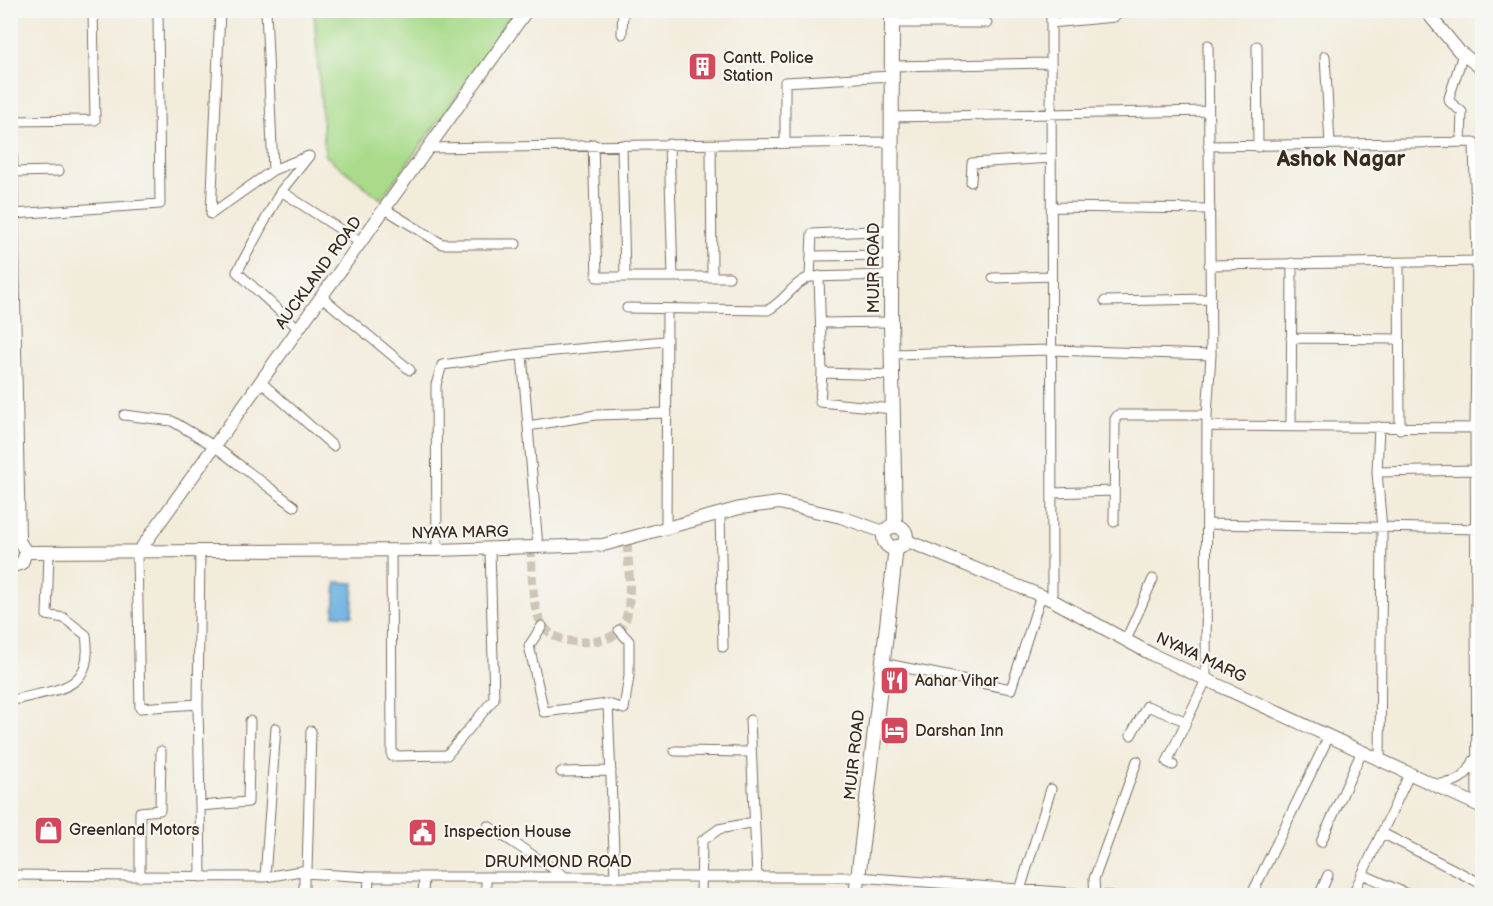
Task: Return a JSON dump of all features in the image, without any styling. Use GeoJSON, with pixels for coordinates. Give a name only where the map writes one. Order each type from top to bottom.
{"type":"FeatureCollection","features":[{"type":"Feature","properties":{"kind":"main road","name":"MUIR ROAD"},"geometry":{"type":"LineString","coordinates":[[890,529],[893,409],[890,142],[892,17]]}},
{"type":"Feature","properties":{"kind":"main road"},"geometry":{"type":"LineString","coordinates":[[890,529],[905,532],[901,544],[885,543],[890,529]]}},
{"type":"Feature","properties":{"kind":"main road","name":"MUIR ROAD"},"geometry":{"type":"LineString","coordinates":[[856,896],[882,663],[901,544]]}},
{"type":"Feature","properties":{"kind":"street"},"geometry":{"type":"LineString","coordinates":[[11,121],[95,120],[93,10]]}},
{"type":"Feature","properties":{"kind":"street"},"geometry":{"type":"LineString","coordinates":[[13,214],[160,204],[158,10]]}},
{"type":"Feature","properties":{"kind":"street"},"geometry":{"type":"LineString","coordinates":[[220,10],[211,214],[273,170],[309,156],[281,191],[237,272],[298,329]]}},
{"type":"Feature","properties":{"kind":"street"},"geometry":{"type":"LineString","coordinates":[[266,10],[273,170]]}},
{"type":"Feature","properties":{"kind":"street","name":"AUCKLAND ROAD"},"geometry":{"type":"LineString","coordinates":[[137,554],[527,10]]}},
{"type":"Feature","properties":{"kind":"street"},"geometry":{"type":"LineString","coordinates":[[622,34],[623,10]]}},
{"type":"Feature","properties":{"kind":"street"},"geometry":{"type":"LineString","coordinates":[[882,663],[1011,689],[1046,598],[1052,493],[1051,10]]}},
{"type":"Feature","properties":{"kind":"street"},"geometry":{"type":"LineString","coordinates":[[1051,23],[1114,17],[1121,10]]}},
{"type":"Feature","properties":{"kind":"street"},"geometry":{"type":"LineString","coordinates":[[1425,10],[1463,54],[1482,69]]}},
{"type":"Feature","properties":{"kind":"street"},"geometry":{"type":"LineString","coordinates":[[892,17],[987,23]]}},
{"type":"Feature","properties":{"kind":"street"},"geometry":{"type":"LineString","coordinates":[[1173,765],[1167,762],[1206,680],[1207,415],[1211,355],[1208,45]]}},
{"type":"Feature","properties":{"kind":"street"},"geometry":{"type":"LineString","coordinates":[[1257,46],[1258,147]]}},
{"type":"Feature","properties":{"kind":"street"},"geometry":{"type":"LineString","coordinates":[[1461,142],[1462,112],[1450,102],[1449,98],[1463,54]]}},
{"type":"Feature","properties":{"kind":"street"},"geometry":{"type":"LineString","coordinates":[[1325,56],[1330,144]]}},
{"type":"Feature","properties":{"kind":"street"},"geometry":{"type":"LineString","coordinates":[[785,142],[785,82],[891,71],[1051,63]]}},
{"type":"Feature","properties":{"kind":"street"},"geometry":{"type":"LineString","coordinates":[[10,110],[15,540],[26,552],[22,563],[10,567]]}},
{"type":"Feature","properties":{"kind":"street"},"geometry":{"type":"LineString","coordinates":[[891,117],[1208,111]]}},
{"type":"Feature","properties":{"kind":"street"},"geometry":{"type":"LineString","coordinates":[[428,148],[593,144],[711,146],[785,142],[890,142]]}},
{"type":"Feature","properties":{"kind":"street"},"geometry":{"type":"LineString","coordinates":[[1208,146],[1474,142],[1480,261],[1479,428],[1475,470],[1479,529],[1479,713],[1476,756],[1479,805]]}},
{"type":"Feature","properties":{"kind":"street"},"geometry":{"type":"LineString","coordinates":[[593,144],[597,277],[729,277]]}},
{"type":"Feature","properties":{"kind":"street"},"geometry":{"type":"LineString","coordinates":[[622,144],[625,277]]}},
{"type":"Feature","properties":{"kind":"street"},"geometry":{"type":"LineString","coordinates":[[669,144],[673,277]]}},
{"type":"Feature","properties":{"kind":"street"},"geometry":{"type":"LineString","coordinates":[[711,146],[712,277]]}},
{"type":"Feature","properties":{"kind":"street"},"geometry":{"type":"LineString","coordinates":[[971,182],[972,163],[1051,158]]}},
{"type":"Feature","properties":{"kind":"street"},"geometry":{"type":"LineString","coordinates":[[12,172],[59,171]]}},
{"type":"Feature","properties":{"kind":"street"},"geometry":{"type":"LineString","coordinates":[[281,191],[361,243]]}},
{"type":"Feature","properties":{"kind":"street"},"geometry":{"type":"LineString","coordinates":[[1051,207],[1210,209]]}},
{"type":"Feature","properties":{"kind":"street"},"geometry":{"type":"LineString","coordinates":[[385,209],[442,244],[516,244]]}},
{"type":"Feature","properties":{"kind":"street"},"geometry":{"type":"LineString","coordinates":[[891,230],[812,234],[811,256],[821,323],[820,402],[893,409]]}},
{"type":"Feature","properties":{"kind":"street"},"geometry":{"type":"LineString","coordinates":[[811,256],[891,255]]}},
{"type":"Feature","properties":{"kind":"street"},"geometry":{"type":"LineString","coordinates":[[1209,265],[1480,261]]}},
{"type":"Feature","properties":{"kind":"street"},"geometry":{"type":"LineString","coordinates":[[1291,425],[1292,263]]}},
{"type":"Feature","properties":{"kind":"street"},"geometry":{"type":"LineString","coordinates":[[1399,263],[1400,429]]}},
{"type":"Feature","properties":{"kind":"street"},"geometry":{"type":"LineString","coordinates":[[627,308],[768,310],[781,303],[800,280],[814,276],[891,275]]}},
{"type":"Feature","properties":{"kind":"street"},"geometry":{"type":"LineString","coordinates":[[993,278],[1051,276]]}},
{"type":"Feature","properties":{"kind":"street"},"geometry":{"type":"LineString","coordinates":[[322,297],[410,370]]}},
{"type":"Feature","properties":{"kind":"street"},"geometry":{"type":"LineString","coordinates":[[1105,301],[1210,299]]}},
{"type":"Feature","properties":{"kind":"street"},"geometry":{"type":"LineString","coordinates":[[666,530],[665,342],[667,309]]}},
{"type":"Feature","properties":{"kind":"street"},"geometry":{"type":"LineString","coordinates":[[821,323],[891,322]]}},
{"type":"Feature","properties":{"kind":"street"},"geometry":{"type":"LineString","coordinates":[[1291,338],[1400,339]]}},
{"type":"Feature","properties":{"kind":"street"},"geometry":{"type":"LineString","coordinates":[[437,550],[438,371],[442,366],[522,354],[665,342]]}},
{"type":"Feature","properties":{"kind":"street"},"geometry":{"type":"LineString","coordinates":[[891,354],[1051,350],[1211,355]]}},
{"type":"Feature","properties":{"kind":"street"},"geometry":{"type":"LineString","coordinates":[[522,354],[538,547]]}},
{"type":"Feature","properties":{"kind":"street"},"geometry":{"type":"LineString","coordinates":[[822,373],[892,375]]}},
{"type":"Feature","properties":{"kind":"street"},"geometry":{"type":"LineString","coordinates":[[261,382],[333,446]]}},
{"type":"Feature","properties":{"kind":"street"},"geometry":{"type":"LineString","coordinates":[[528,426],[596,414],[667,413]]}},
{"type":"Feature","properties":{"kind":"street"},"geometry":{"type":"LineString","coordinates":[[124,415],[172,421],[214,446],[294,506]]}},
{"type":"Feature","properties":{"kind":"street"},"geometry":{"type":"LineString","coordinates":[[1114,522],[1115,419],[1118,415],[1207,415]]}},
{"type":"Feature","properties":{"kind":"street"},"geometry":{"type":"LineString","coordinates":[[1207,426],[1479,428]]}},
{"type":"Feature","properties":{"kind":"street"},"geometry":{"type":"LineString","coordinates":[[1379,427],[1377,472],[1382,529],[1380,759]]}},
{"type":"Feature","properties":{"kind":"street"},"geometry":{"type":"LineString","coordinates":[[1377,472],[1475,470]]}},
{"type":"Feature","properties":{"kind":"street"},"geometry":{"type":"LineString","coordinates":[[1052,493],[1113,491]]}},
{"type":"Feature","properties":{"kind":"street","name":"NYAYA MARG"},"geometry":{"type":"LineString","coordinates":[[26,552],[137,554],[490,549],[603,545],[666,530],[740,508],[779,503],[890,529]]}},
{"type":"Feature","properties":{"kind":"street"},"geometry":{"type":"LineString","coordinates":[[720,514],[723,647]]}},
{"type":"Feature","properties":{"kind":"street"},"geometry":{"type":"LineString","coordinates":[[1208,524],[1479,529]]}},
{"type":"Feature","properties":{"kind":"street","name":"NYAYA MARG"},"geometry":{"type":"LineString","coordinates":[[901,544],[1046,598],[1206,680],[1479,805]]}},
{"type":"Feature","properties":{"kind":"street"},"geometry":{"type":"LineString","coordinates":[[391,550],[392,756],[447,755],[494,699],[490,549]]}},
{"type":"Feature","properties":{"kind":"street"},"geometry":{"type":"LineString","coordinates":[[200,552],[198,704],[201,877]]}},
{"type":"Feature","properties":{"kind":"street"},"geometry":{"type":"LineString","coordinates":[[10,701],[73,684],[84,673],[89,657],[86,635],[64,618],[47,615],[49,554]]}},
{"type":"Feature","properties":{"kind":"street"},"geometry":{"type":"LineString","coordinates":[[137,554],[140,708],[198,704]]}},
{"type":"Feature","properties":{"kind":"street"},"geometry":{"type":"LineString","coordinates":[[1125,640],[1153,579]]}},
{"type":"Feature","properties":{"kind":"street"},"geometry":{"type":"LineString","coordinates":[[542,626],[529,646],[544,711],[608,704],[624,709],[629,676],[628,641],[619,630]]}},
{"type":"Feature","properties":{"kind":"street"},"geometry":{"type":"LineString","coordinates":[[608,704],[615,877]]}},
{"type":"Feature","properties":{"kind":"street"},"geometry":{"type":"LineString","coordinates":[[1131,735],[1147,706],[1185,722]]}},
{"type":"Feature","properties":{"kind":"street"},"geometry":{"type":"LineString","coordinates":[[750,720],[757,877]]}},
{"type":"Feature","properties":{"kind":"street"},"geometry":{"type":"LineString","coordinates":[[200,806],[248,802],[250,721]]}},
{"type":"Feature","properties":{"kind":"street"},"geometry":{"type":"LineString","coordinates":[[265,877],[276,728]]}},
{"type":"Feature","properties":{"kind":"street"},"geometry":{"type":"LineString","coordinates":[[304,896],[310,731]]}},
{"type":"Feature","properties":{"kind":"street"},"geometry":{"type":"LineString","coordinates":[[1251,896],[1329,736]]}},
{"type":"Feature","properties":{"kind":"street"},"geometry":{"type":"LineString","coordinates":[[675,751],[751,752]]}},
{"type":"Feature","properties":{"kind":"street"},"geometry":{"type":"LineString","coordinates":[[1321,842],[1362,751]]}},
{"type":"Feature","properties":{"kind":"street"},"geometry":{"type":"LineString","coordinates":[[140,877],[140,812],[160,810],[161,752]]}},
{"type":"Feature","properties":{"kind":"street"},"geometry":{"type":"LineString","coordinates":[[1434,784],[1445,784],[1462,778],[1468,773],[1476,756]]}},
{"type":"Feature","properties":{"kind":"street"},"geometry":{"type":"LineString","coordinates":[[1095,895],[1094,879],[1137,761]]}},
{"type":"Feature","properties":{"kind":"street"},"geometry":{"type":"LineString","coordinates":[[561,772],[611,771]]}},
{"type":"Feature","properties":{"kind":"street"},"geometry":{"type":"LineString","coordinates":[[1352,896],[1410,773]]}},
{"type":"Feature","properties":{"kind":"street"},"geometry":{"type":"LineString","coordinates":[[1020,890],[1051,789]]}},
{"type":"Feature","properties":{"kind":"street"},"geometry":{"type":"LineString","coordinates":[[701,896],[702,842],[718,828],[754,822]]}},
{"type":"Feature","properties":{"kind":"street"},"geometry":{"type":"LineString","coordinates":[[488,826],[566,877]]}},
{"type":"Feature","properties":{"kind":"street"},"geometry":{"type":"LineString","coordinates":[[1382,833],[1482,884]]}},
{"type":"Feature","properties":{"kind":"street","name":"DRUMMOND ROAD"},"geometry":{"type":"LineString","coordinates":[[10,875],[265,877],[305,871],[369,877],[858,877],[1074,895],[1113,896]]}},
{"type":"Feature","properties":{"kind":"street"},"geometry":{"type":"LineString","coordinates":[[1362,874],[1412,896]]}},
{"type":"Feature","properties":{"kind":"street"},"geometry":{"type":"LineString","coordinates":[[1319,896],[1328,875]]}},
{"type":"Feature","properties":{"kind":"street"},"geometry":{"type":"LineString","coordinates":[[368,896],[369,877]]}},
{"type":"Feature","properties":{"kind":"street"},"geometry":{"type":"LineString","coordinates":[[423,896],[424,877]]}},
{"type":"Feature","properties":{"kind":"street"},"geometry":{"type":"LineString","coordinates":[[486,877],[486,896]]}},
{"type":"Feature","properties":{"kind":"green space"},"geometry":{"type":"Polygon","coordinates":[[[314,11],[520,11],[381,199],[325,155],[314,11]]]}},
{"type":"Feature","properties":{"kind":"water"},"geometry":{"type":"Polygon","coordinates":[[[336,582],[354,583],[352,616],[334,615],[336,582]]]}},
{"type":"Feature","properties":{"kind":"tunnel"},"geometry":{"type":"LineString","coordinates":[[531,548],[534,602],[545,628],[556,637],[573,641],[595,641],[613,636],[625,622],[629,592],[627,539]]}},
{"type":"Feature","properties":{"kind":"place","name":"Cantt. Police Station"},"geometry":{"type":"Point","coordinates":[702,67]}},
{"type":"Feature","properties":{"kind":"place","name":"Aahar Vihar"},"geometry":{"type":"Point","coordinates":[894,681]}},
{"type":"Feature","properties":{"kind":"place","name":"Darshan Inn"},"geometry":{"type":"Point","coordinates":[894,731]}},
{"type":"Feature","properties":{"kind":"place","name":"Greenland Motors"},"geometry":{"type":"Point","coordinates":[48,830]}},
{"type":"Feature","properties":{"kind":"place","name":"Inspection House"},"geometry":{"type":"Point","coordinates":[423,832]}},
{"type":"Feature","properties":{"kind":"district","name":"Ashok Nagar"},"geometry":{"type":"Point","coordinates":[1341,159]}}]}
